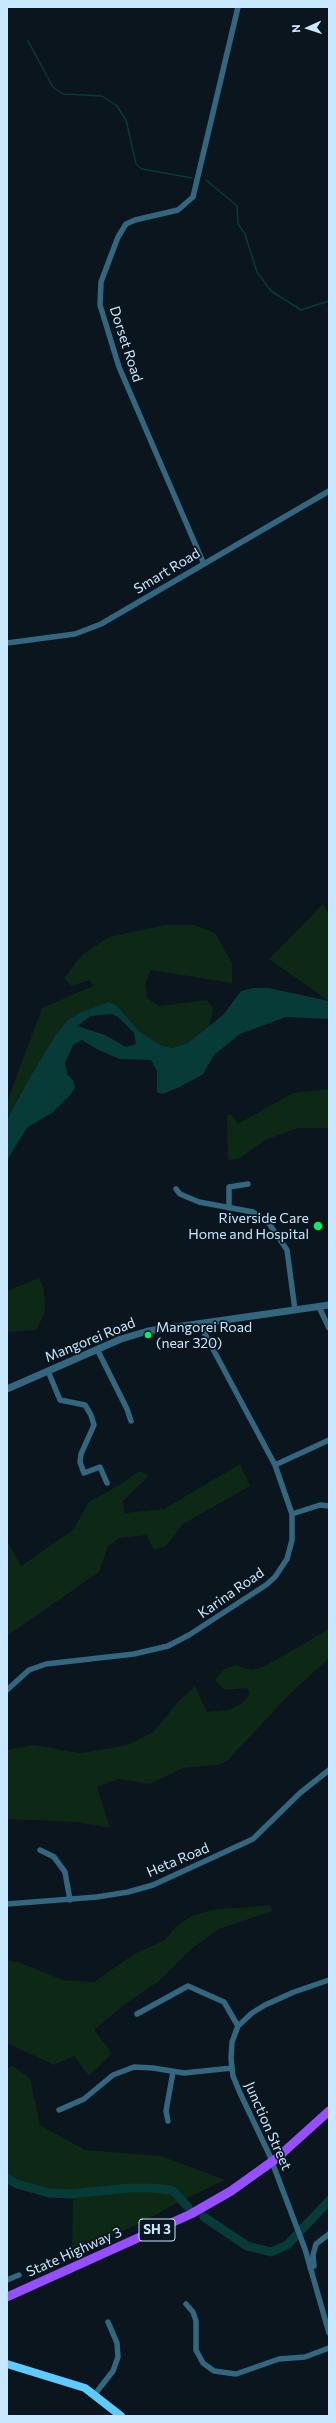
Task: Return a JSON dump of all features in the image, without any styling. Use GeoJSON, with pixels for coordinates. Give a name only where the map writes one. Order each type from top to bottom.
{"type":"FeatureCollection","features":[{"type":"Feature","properties":{"kind":"highway","name":"State Highway 3"},"geometry":{"type":"LineString","coordinates":[[7,2297],[191,2214],[231,2192],[276,2158],[329,2111]]}},
{"type":"Feature","properties":{"kind":"main road"},"geometry":{"type":"LineString","coordinates":[[7,2364],[77,2384],[95,2394],[121,2416]]}},
{"type":"Feature","properties":{"kind":"street","name":"Dorset Road"},"geometry":{"type":"LineString","coordinates":[[203,562],[119,367],[100,305],[101,282],[118,237],[126,224],[135,220],[178,210],[193,197],[238,7]]}},
{"type":"Feature","properties":{"kind":"street","name":"Smart Road"},"geometry":{"type":"LineString","coordinates":[[7,643],[75,634],[101,624],[203,562],[329,491]]}},
{"type":"Feature","properties":{"kind":"street"},"geometry":{"type":"LineString","coordinates":[[229,1208],[229,1187],[248,1184]]}},
{"type":"Feature","properties":{"kind":"street"},"geometry":{"type":"LineString","coordinates":[[176,1189],[180,1194],[199,1202],[259,1214],[268,1222],[283,1242],[288,1259],[295,1310]]}},
{"type":"Feature","properties":{"kind":"street","name":"Mangorei Road"},"geometry":{"type":"LineString","coordinates":[[7,1389],[97,1349],[148,1332],[199,1323],[329,1305]]}},
{"type":"Feature","properties":{"kind":"street"},"geometry":{"type":"LineString","coordinates":[[319,1307],[329,1328]]}},
{"type":"Feature","properties":{"kind":"street","name":"Karina Road"},"geometry":{"type":"LineString","coordinates":[[7,1690],[22,1675],[41,1665],[145,1652],[168,1646],[190,1635],[266,1585],[275,1577],[290,1549],[293,1529],[292,1514],[275,1465],[199,1323]]}},
{"type":"Feature","properties":{"kind":"street"},"geometry":{"type":"LineString","coordinates":[[97,1349],[127,1409],[131,1421]]}},
{"type":"Feature","properties":{"kind":"street"},"geometry":{"type":"LineString","coordinates":[[48,1371],[60,1400],[85,1405],[91,1415],[94,1425],[80,1454],[80,1462],[84,1473],[100,1467],[107,1482]]}},
{"type":"Feature","properties":{"kind":"street"},"geometry":{"type":"LineString","coordinates":[[275,1465],[329,1440]]}},
{"type":"Feature","properties":{"kind":"street"},"geometry":{"type":"LineString","coordinates":[[292,1514],[320,1505],[329,1506]]}},
{"type":"Feature","properties":{"kind":"street","name":"Heta Road"},"geometry":{"type":"LineString","coordinates":[[7,1904],[70,1900],[114,1895],[142,1888],[247,1842],[259,1835],[300,1793],[329,1770]]}},
{"type":"Feature","properties":{"kind":"street"},"geometry":{"type":"LineString","coordinates":[[40,1850],[54,1857],[65,1872],[70,1900]]}},
{"type":"Feature","properties":{"kind":"street"},"geometry":{"type":"LineString","coordinates":[[137,2014],[188,1986],[224,2002],[238,2026],[252,2013],[265,2005],[329,1980]]}},
{"type":"Feature","properties":{"kind":"street","name":"Junction Street"},"geometry":{"type":"LineString","coordinates":[[238,2026],[232,2042],[232,2068],[240,2093],[269,2154],[295,2221],[305,2249],[329,2333]]}},
{"type":"Feature","properties":{"kind":"street"},"geometry":{"type":"LineString","coordinates":[[60,2110],[84,2099],[113,2075],[124,2070],[144,2067],[174,2072],[193,2072],[232,2068]]}},
{"type":"Feature","properties":{"kind":"street"},"geometry":{"type":"LineString","coordinates":[[168,2121],[166,2111],[174,2072]]}},
{"type":"Feature","properties":{"kind":"street"},"geometry":{"type":"LineString","coordinates":[[310,2268],[314,2266],[313,2255],[316,2244],[329,2234]]}},
{"type":"Feature","properties":{"kind":"street"},"geometry":{"type":"LineString","coordinates":[[7,2280],[19,2275]]}},
{"type":"Feature","properties":{"kind":"street"},"geometry":{"type":"LineString","coordinates":[[186,2304],[193,2312],[196,2321],[195,2341],[199,2357],[203,2363],[214,2371],[236,2374],[279,2358],[305,2357],[329,2348]]}},
{"type":"Feature","properties":{"kind":"street"},"geometry":{"type":"LineString","coordinates":[[95,2394],[113,2371],[118,2356],[117,2343],[108,2322]]}},
{"type":"Feature","properties":{"kind":"shaded area"},"geometry":{"type":"Polygon","coordinates":[[[323,904],[329,915],[329,1001],[269,959],[323,904]]]}},
{"type":"Feature","properties":{"kind":"shaded area"},"geometry":{"type":"Polygon","coordinates":[[[165,925],[194,925],[215,933],[232,963],[232,983],[151,970],[145,983],[147,998],[159,1006],[207,1000],[213,1009],[209,1028],[188,1044],[172,1048],[160,1045],[139,1031],[117,1006],[79,1013],[68,1020],[56,1034],[27,1082],[7,1120],[7,1102],[42,1008],[93,986],[90,980],[71,986],[64,978],[83,954],[109,937],[165,925]]]}},
{"type":"Feature","properties":{"kind":"shaded area"},"geometry":{"type":"Polygon","coordinates":[[[253,988],[269,988],[329,1001],[329,1019],[286,1017],[240,1034],[214,1055],[203,1074],[180,1087],[162,1094],[157,1092],[157,1071],[151,1060],[120,1059],[98,1050],[82,1040],[73,1045],[65,1063],[67,1074],[73,1080],[75,1088],[53,1112],[27,1128],[7,1160],[7,1120],[27,1082],[56,1034],[68,1020],[79,1013],[109,1002],[117,1006],[139,1031],[160,1045],[172,1048],[188,1043],[223,1015],[241,991],[253,988]],[[112,1014],[91,1016],[77,1026],[105,1035],[126,1047],[136,1044],[134,1033],[118,1017],[112,1014]]]}},
{"type":"Feature","properties":{"kind":"shaded area"},"geometry":{"type":"Polygon","coordinates":[[[329,1089],[329,1128],[298,1128],[265,1140],[240,1158],[228,1160],[227,1115],[232,1115],[238,1124],[293,1093],[329,1089]]]}},
{"type":"Feature","properties":{"kind":"shaded area"},"geometry":{"type":"Polygon","coordinates":[[[39,1278],[44,1289],[45,1313],[36,1330],[7,1332],[7,1291],[39,1278]]]}},
{"type":"Feature","properties":{"kind":"shaded area"},"geometry":{"type":"Polygon","coordinates":[[[240,1464],[250,1486],[183,1524],[166,1546],[154,1550],[146,1535],[120,1538],[108,1546],[99,1572],[7,1636],[7,1541],[21,1566],[73,1530],[89,1502],[123,1483],[139,1471],[149,1476],[122,1502],[125,1513],[164,1509],[240,1464]]]}},
{"type":"Feature","properties":{"kind":"shaded area"},"geometry":{"type":"Polygon","coordinates":[[[329,1629],[329,1658],[290,1694],[227,1761],[217,1765],[183,1768],[150,1784],[119,1779],[97,1787],[110,1828],[76,1822],[7,1819],[7,1750],[34,1745],[80,1753],[128,1745],[153,1732],[179,1701],[195,1686],[207,1712],[228,1710],[241,1704],[250,1694],[247,1688],[225,1690],[215,1680],[224,1669],[235,1665],[252,1670],[265,1666],[329,1629]]]}},
{"type":"Feature","properties":{"kind":"shaded area"},"geometry":{"type":"Polygon","coordinates":[[[270,1905],[272,1911],[219,1929],[191,1949],[159,1981],[125,2004],[94,2030],[112,2053],[89,2076],[74,2056],[54,2065],[7,2043],[7,1960],[18,1962],[63,1980],[94,1982],[134,1954],[165,1940],[175,1927],[192,1916],[212,1910],[270,1905]]]}},
{"type":"Feature","properties":{"kind":"shaded area"},"geometry":{"type":"Polygon","coordinates":[[[13,2066],[30,2078],[40,2125],[85,2150],[161,2156],[225,2180],[171,2206],[143,2222],[72,2253],[73,2199],[14,2188],[7,2184],[7,2068],[13,2066]]]}},
{"type":"Feature","properties":{"kind":"waterway"},"geometry":{"type":"LineString","coordinates":[[28,41],[53,87],[63,94],[102,96],[117,106],[126,120],[136,164],[142,169],[192,178]]}},
{"type":"Feature","properties":{"kind":"waterway"},"geometry":{"type":"LineString","coordinates":[[206,180],[237,206],[238,224],[245,234],[257,272],[271,291],[301,310],[329,301]]}},
{"type":"Feature","properties":{"kind":"waterway"},"geometry":{"type":"LineString","coordinates":[[7,2178],[17,2184],[49,2193],[70,2194],[130,2188],[172,2190],[188,2207]]}},
{"type":"Feature","properties":{"kind":"waterway"},"geometry":{"type":"LineString","coordinates":[[204,2217],[247,2246],[271,2252],[287,2245],[329,2201]]}},
{"type":"Feature","properties":{"kind":"place","name":"Riverside Care Home and Hospital"},"geometry":{"type":"Point","coordinates":[318,1226]}},
{"type":"Feature","properties":{"kind":"place","name":"Mangorei Road (near 320)"},"geometry":{"type":"Point","coordinates":[148,1335]}}]}
